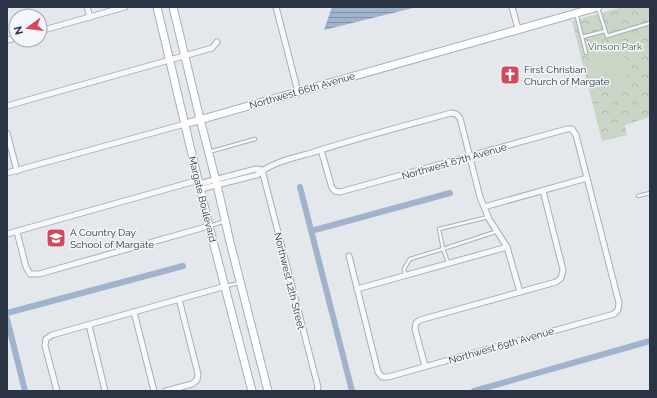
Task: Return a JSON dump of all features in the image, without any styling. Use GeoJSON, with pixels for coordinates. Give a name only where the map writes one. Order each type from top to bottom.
{"type":"FeatureCollection","features":[{"type":"Feature","properties":{"kind":"street"},"geometry":{"type":"LineString","coordinates":[[87,7],[90,17]]}},
{"type":"Feature","properties":{"kind":"street"},"geometry":{"type":"LineString","coordinates":[[48,29],[126,7]]}},
{"type":"Feature","properties":{"kind":"street","name":"Margate Boulevard"},"geometry":{"type":"LineString","coordinates":[[157,7],[252,391]]}},
{"type":"Feature","properties":{"kind":"street","name":"Margate Boulevard"},"geometry":{"type":"LineString","coordinates":[[173,7],[268,391]]}},
{"type":"Feature","properties":{"kind":"street"},"geometry":{"type":"LineString","coordinates":[[276,7],[298,92]]}},
{"type":"Feature","properties":{"kind":"street"},"geometry":{"type":"LineString","coordinates":[[512,7],[518,29]]}},
{"type":"Feature","properties":{"kind":"street","name":"Northwest 66th Avenue"},"geometry":{"type":"LineString","coordinates":[[7,173],[598,7]]}},
{"type":"Feature","properties":{"kind":"street"},"geometry":{"type":"LineString","coordinates":[[7,106],[212,48],[218,42]]}},
{"type":"Feature","properties":{"kind":"street"},"geometry":{"type":"LineString","coordinates":[[7,234],[200,184],[257,175],[262,170],[274,164],[451,113],[456,114],[460,118],[480,197],[489,217],[507,246],[520,292]]}},
{"type":"Feature","properties":{"kind":"street","name":"Northwest 67th Avenue"},"geometry":{"type":"LineString","coordinates":[[321,150],[332,188],[335,191],[340,192],[567,129],[572,129],[576,134],[587,178]]}},
{"type":"Feature","properties":{"kind":"street"},"geometry":{"type":"LineString","coordinates":[[7,133],[17,171]]}},
{"type":"Feature","properties":{"kind":"street","name":"Northwest 12th Street"},"geometry":{"type":"LineString","coordinates":[[262,170],[318,387],[317,391]]}},
{"type":"Feature","properties":{"kind":"street"},"geometry":{"type":"LineString","coordinates":[[484,207],[587,178]]}},
{"type":"Feature","properties":{"kind":"street","name":"Northwest 69th Avenue"},"geometry":{"type":"LineString","coordinates":[[357,289],[378,372],[382,377],[388,377],[614,314],[618,310],[619,303],[587,178]]}},
{"type":"Feature","properties":{"kind":"street"},"geometry":{"type":"LineString","coordinates":[[425,366],[415,329],[416,323],[420,320],[556,282],[561,278],[563,270],[543,190]]}},
{"type":"Feature","properties":{"kind":"street"},"geometry":{"type":"LineString","coordinates":[[17,232],[26,267],[30,274],[38,274],[210,226]]}},
{"type":"Feature","properties":{"kind":"street"},"geometry":{"type":"LineString","coordinates":[[349,256],[357,289],[507,246]]}},
{"type":"Feature","properties":{"kind":"street"},"geometry":{"type":"LineString","coordinates":[[57,391],[45,346],[46,339],[52,335],[226,286]]}},
{"type":"Feature","properties":{"kind":"street"},"geometry":{"type":"LineString","coordinates":[[166,391],[192,384],[197,380],[198,374],[179,299]]}},
{"type":"Feature","properties":{"kind":"street"},"geometry":{"type":"LineString","coordinates":[[134,312],[154,391]]}},
{"type":"Feature","properties":{"kind":"street"},"geometry":{"type":"LineString","coordinates":[[89,325],[105,391]]}},
{"type":"Feature","properties":{"kind":"lane"},"geometry":{"type":"LineString","coordinates":[[598,7],[607,36],[650,23]]}},
{"type":"Feature","properties":{"kind":"lane"},"geometry":{"type":"LineString","coordinates":[[576,13],[586,53]]}},
{"type":"Feature","properties":{"kind":"lane"},"geometry":{"type":"LineString","coordinates":[[582,37],[605,31]]}},
{"type":"Feature","properties":{"kind":"lane"},"geometry":{"type":"LineString","coordinates":[[209,152],[255,139]]}},
{"type":"Feature","properties":{"kind":"lane"},"geometry":{"type":"LineString","coordinates":[[638,196],[650,193]]}},
{"type":"Feature","properties":{"kind":"lane"},"geometry":{"type":"LineString","coordinates":[[448,262],[443,249],[439,229],[489,217]]}},
{"type":"Feature","properties":{"kind":"lane"},"geometry":{"type":"LineString","coordinates":[[210,226],[225,221]]}},
{"type":"Feature","properties":{"kind":"lane"},"geometry":{"type":"LineString","coordinates":[[405,275],[404,269],[410,259],[498,231]]}},
{"type":"Feature","properties":{"kind":"lane"},"geometry":{"type":"LineString","coordinates":[[226,286],[240,282]]}},
{"type":"Feature","properties":{"kind":"green space","name":"Vinson Park"},"geometry":{"type":"Polygon","coordinates":[[[623,7],[650,7],[650,117],[625,125],[627,135],[602,141],[572,21],[623,7]]]}},
{"type":"Feature","properties":{"kind":"green space"},"geometry":{"type":"Polygon","coordinates":[[[618,51],[624,58],[627,66],[625,80],[614,88],[606,89],[597,85],[590,63],[593,57],[618,51]]]}},
{"type":"Feature","properties":{"kind":"water"},"geometry":{"type":"Polygon","coordinates":[[[332,7],[417,7],[324,30],[332,7]]]}},
{"type":"Feature","properties":{"kind":"waterway"},"geometry":{"type":"LineString","coordinates":[[300,187],[352,391]]}},
{"type":"Feature","properties":{"kind":"waterway"},"geometry":{"type":"LineString","coordinates":[[311,231],[450,193]]}},
{"type":"Feature","properties":{"kind":"waterway"},"geometry":{"type":"LineString","coordinates":[[7,313],[183,266]]}},
{"type":"Feature","properties":{"kind":"waterway"},"geometry":{"type":"LineString","coordinates":[[7,319],[25,391]]}},
{"type":"Feature","properties":{"kind":"waterway"},"geometry":{"type":"LineString","coordinates":[[474,391],[650,341]]}},
{"type":"Feature","properties":{"kind":"place","name":"First Christian Church of Margate"},"geometry":{"type":"Point","coordinates":[510,75]}},
{"type":"Feature","properties":{"kind":"place","name":"A Country Day School of Margate"},"geometry":{"type":"Point","coordinates":[56,238]}}]}
